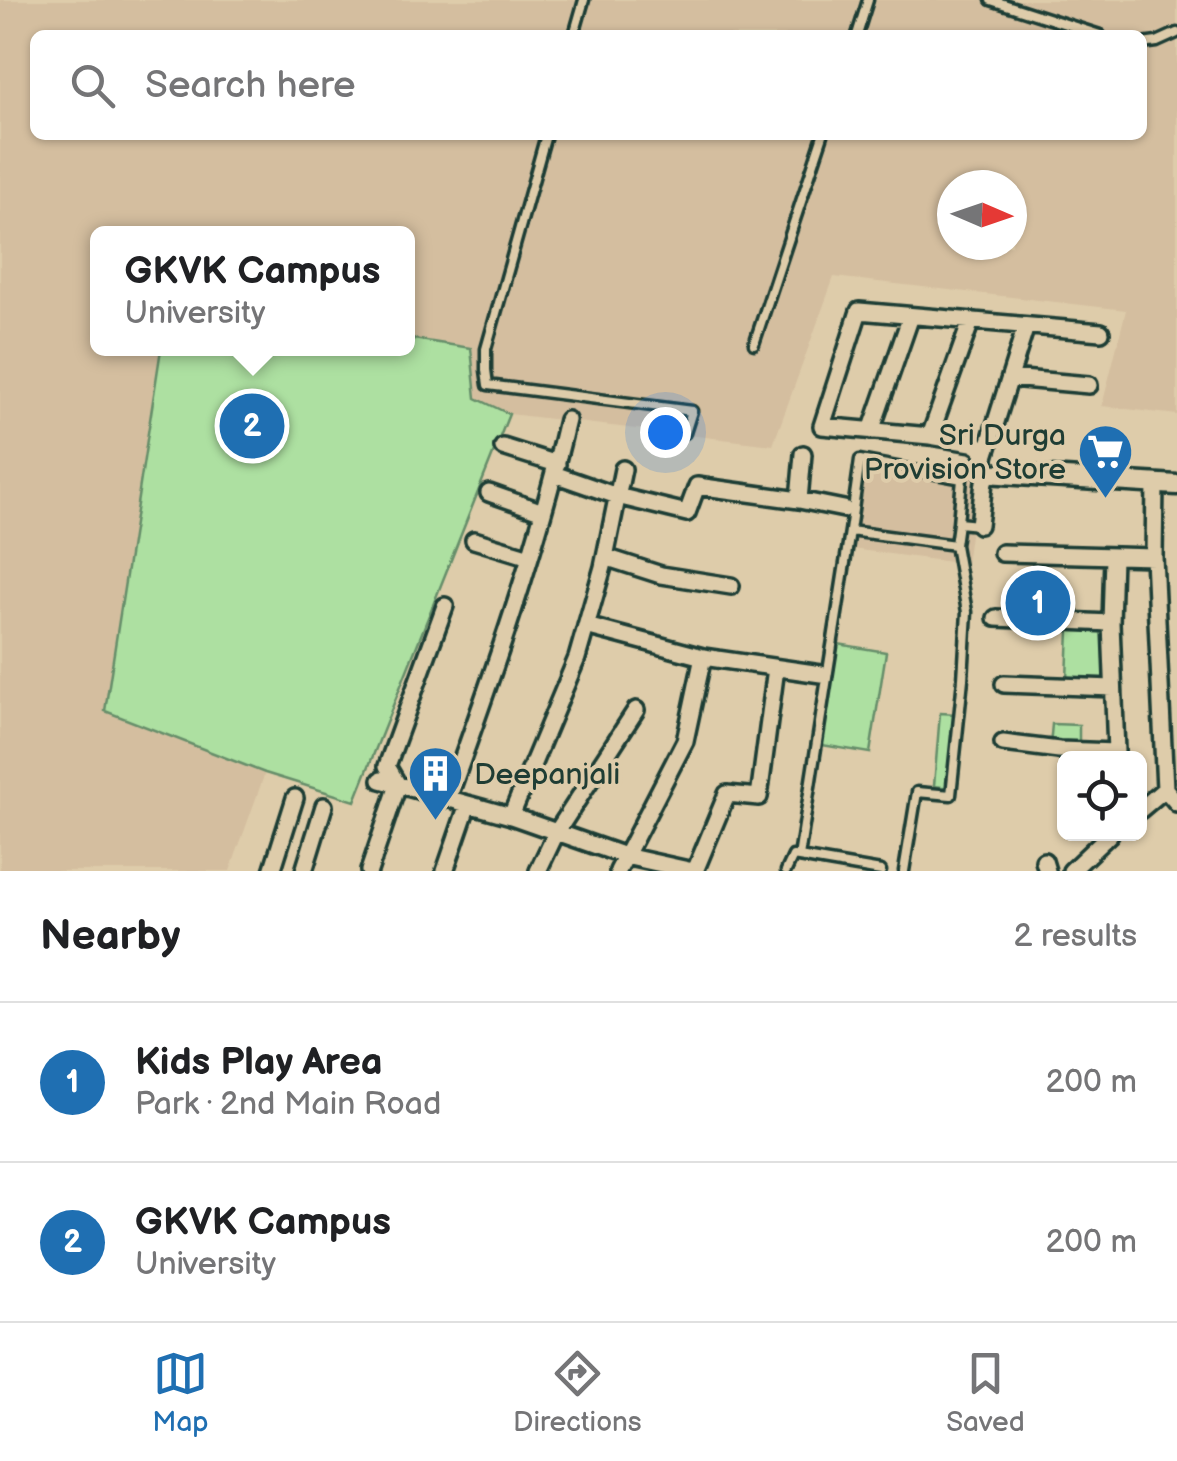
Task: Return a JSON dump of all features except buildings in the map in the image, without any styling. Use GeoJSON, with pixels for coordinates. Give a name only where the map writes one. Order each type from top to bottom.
{"type":"FeatureCollection","features":[{"type":"Feature","properties":{"kind":"street"},"geometry":{"type":"LineString","coordinates":[[985,465],[980,448],[972,443],[822,426],[859,312],[1100,332]]}},
{"type":"Feature","properties":{"kind":"street"},"geometry":{"type":"LineString","coordinates":[[871,431],[911,316]]}},
{"type":"Feature","properties":{"kind":"street"},"geometry":{"type":"LineString","coordinates":[[930,436],[971,321]]}},
{"type":"Feature","properties":{"kind":"street"},"geometry":{"type":"LineString","coordinates":[[979,525],[985,465],[1026,326]]}},
{"type":"Feature","properties":{"kind":"street"},"geometry":{"type":"LineString","coordinates":[[1010,378],[1090,386]]}},
{"type":"Feature","properties":{"kind":"street"},"geometry":{"type":"LineString","coordinates":[[448,798],[508,632],[567,420]]}},
{"type":"Feature","properties":{"kind":"street"},"geometry":{"type":"LineString","coordinates":[[503,447],[618,496],[687,513],[697,486],[844,509]]}},
{"type":"Feature","properties":{"kind":"street"},"geometry":{"type":"LineString","coordinates":[[799,500],[803,454]]}},
{"type":"Feature","properties":{"kind":"street"},"geometry":{"type":"LineString","coordinates":[[985,465],[1155,484],[1176,481]]}},
{"type":"Feature","properties":{"kind":"street"},"geometry":{"type":"LineString","coordinates":[[511,816],[577,658],[623,469]]}},
{"type":"Feature","properties":{"kind":"street"},"geometry":{"type":"LineString","coordinates":[[1155,484],[1154,558],[1165,789],[1177,804]]}},
{"type":"Feature","properties":{"kind":"street"},"geometry":{"type":"LineString","coordinates":[[489,493],[543,512]]}},
{"type":"Feature","properties":{"kind":"street"},"geometry":{"type":"LineString","coordinates":[[474,540],[530,558]]}},
{"type":"Feature","properties":{"kind":"street"},"geometry":{"type":"LineString","coordinates":[[1002,553],[1154,558]]}},
{"type":"Feature","properties":{"kind":"street"},"geometry":{"type":"LineString","coordinates":[[604,557],[660,575],[731,586]]}},
{"type":"Feature","properties":{"kind":"street"},"geometry":{"type":"LineString","coordinates":[[1113,557],[1116,751]]}},
{"type":"Feature","properties":{"kind":"street"},"geometry":{"type":"LineString","coordinates":[[369,871],[398,785],[387,766],[445,606]]}},
{"type":"Feature","properties":{"kind":"street"},"geometry":{"type":"LineString","coordinates":[[996,618],[1111,623]]}},
{"type":"Feature","properties":{"kind":"street"},"geometry":{"type":"LineString","coordinates":[[586,626],[703,657],[822,674]]}},
{"type":"Feature","properties":{"kind":"street"},"geometry":{"type":"LineString","coordinates":[[621,864],[685,742],[703,657]]}},
{"type":"Feature","properties":{"kind":"street"},"geometry":{"type":"LineString","coordinates":[[381,780],[511,816],[621,864],[694,871],[727,794],[759,797],[776,668]]}},
{"type":"Feature","properties":{"kind":"street"},"geometry":{"type":"LineString","coordinates":[[1004,684],[1113,688]]}},
{"type":"Feature","properties":{"kind":"street"},"geometry":{"type":"LineString","coordinates":[[538,871],[556,833],[636,710]]}},
{"type":"Feature","properties":{"kind":"street"},"geometry":{"type":"LineString","coordinates":[[1003,744],[1070,751]]}},
{"type":"Feature","properties":{"kind":"street"},"geometry":{"type":"LineString","coordinates":[[1147,804],[1165,789]]}},
{"type":"Feature","properties":{"kind":"street"},"geometry":{"type":"LineString","coordinates":[[272,871],[295,798]]}},
{"type":"Feature","properties":{"kind":"street"},"geometry":{"type":"LineString","coordinates":[[446,871],[468,804]]}},
{"type":"Feature","properties":{"kind":"street"},"geometry":{"type":"LineString","coordinates":[[304,871],[324,806]]}},
{"type":"Feature","properties":{"kind":"street"},"geometry":{"type":"LineString","coordinates":[[1071,871],[1103,841]]}},
{"type":"Feature","properties":{"kind":"lane"},"geometry":{"type":"LineString","coordinates":[[575,30],[584,0]]}},
{"type":"Feature","properties":{"kind":"lane"},"geometry":{"type":"LineString","coordinates":[[858,30],[868,0]]}},
{"type":"Feature","properties":{"kind":"lane"},"geometry":{"type":"LineString","coordinates":[[991,0],[1084,30]]}},
{"type":"Feature","properties":{"kind":"lane"},"geometry":{"type":"LineString","coordinates":[[1147,43],[1177,33]]}},
{"type":"Feature","properties":{"kind":"lane"},"geometry":{"type":"LineString","coordinates":[[545,140],[486,349],[488,385],[692,410],[684,432]]}},
{"type":"Feature","properties":{"kind":"lane"},"geometry":{"type":"LineString","coordinates":[[754,344],[821,140]]}},
{"type":"Feature","properties":{"kind":"lane"},"geometry":{"type":"LineString","coordinates":[[799,858],[860,460],[962,479],[955,544],[967,612],[951,795],[917,792],[904,871]]}},
{"type":"Feature","properties":{"kind":"lane"},"geometry":{"type":"LineString","coordinates":[[958,524],[979,525]]}},
{"type":"Feature","properties":{"kind":"lane"},"geometry":{"type":"LineString","coordinates":[[850,531],[955,544]]}},
{"type":"Feature","properties":{"kind":"lane"},"geometry":{"type":"LineString","coordinates":[[786,871],[792,856],[881,871]]}},
{"type":"Feature","properties":{"kind":"shaded area"},"geometry":{"type":"Polygon","coordinates":[[[0,0],[1177,0],[1177,415],[1102,406],[1126,310],[834,277],[773,445],[509,414],[355,801],[265,773],[230,871],[0,871],[0,0]]]}},
{"type":"Feature","properties":{"kind":"shaded area"},"geometry":{"type":"Polygon","coordinates":[[[854,457],[978,476],[966,564],[844,548],[854,457]]]}},
{"type":"Feature","properties":{"kind":"green space"},"geometry":{"type":"Polygon","coordinates":[[[415,339],[471,348],[476,398],[509,414],[355,801],[265,773],[105,711],[160,356],[415,356],[415,339]]]}},
{"type":"Feature","properties":{"kind":"green space"},"geometry":{"type":"Polygon","coordinates":[[[1069,630],[1106,631],[1109,681],[1067,679],[1069,630]]]}},
{"type":"Feature","properties":{"kind":"green space"},"geometry":{"type":"Polygon","coordinates":[[[838,644],[886,652],[870,753],[822,745],[838,644]]]}},
{"type":"Feature","properties":{"kind":"green space"},"geometry":{"type":"Polygon","coordinates":[[[940,713],[956,714],[950,788],[934,786],[940,713]]]}},
{"type":"Feature","properties":{"kind":"green space"},"geometry":{"type":"Polygon","coordinates":[[[1052,724],[1079,725],[1079,747],[1050,746],[1052,724]]]}},
{"type":"Feature","properties":{"kind":"place","name":"GKVK Campus"},"geometry":{"type":"Point","coordinates":[252,426]}},
{"type":"Feature","properties":{"kind":"place","name":"Sri Durga Provision Store"},"geometry":{"type":"Point","coordinates":[1105,501]}},
{"type":"Feature","properties":{"kind":"place","name":"Kids Play Area"},"geometry":{"type":"Point","coordinates":[1038,603]}},
{"type":"Feature","properties":{"kind":"place","name":"Deepanjali"},"geometry":{"type":"Point","coordinates":[435,823]}}]}
